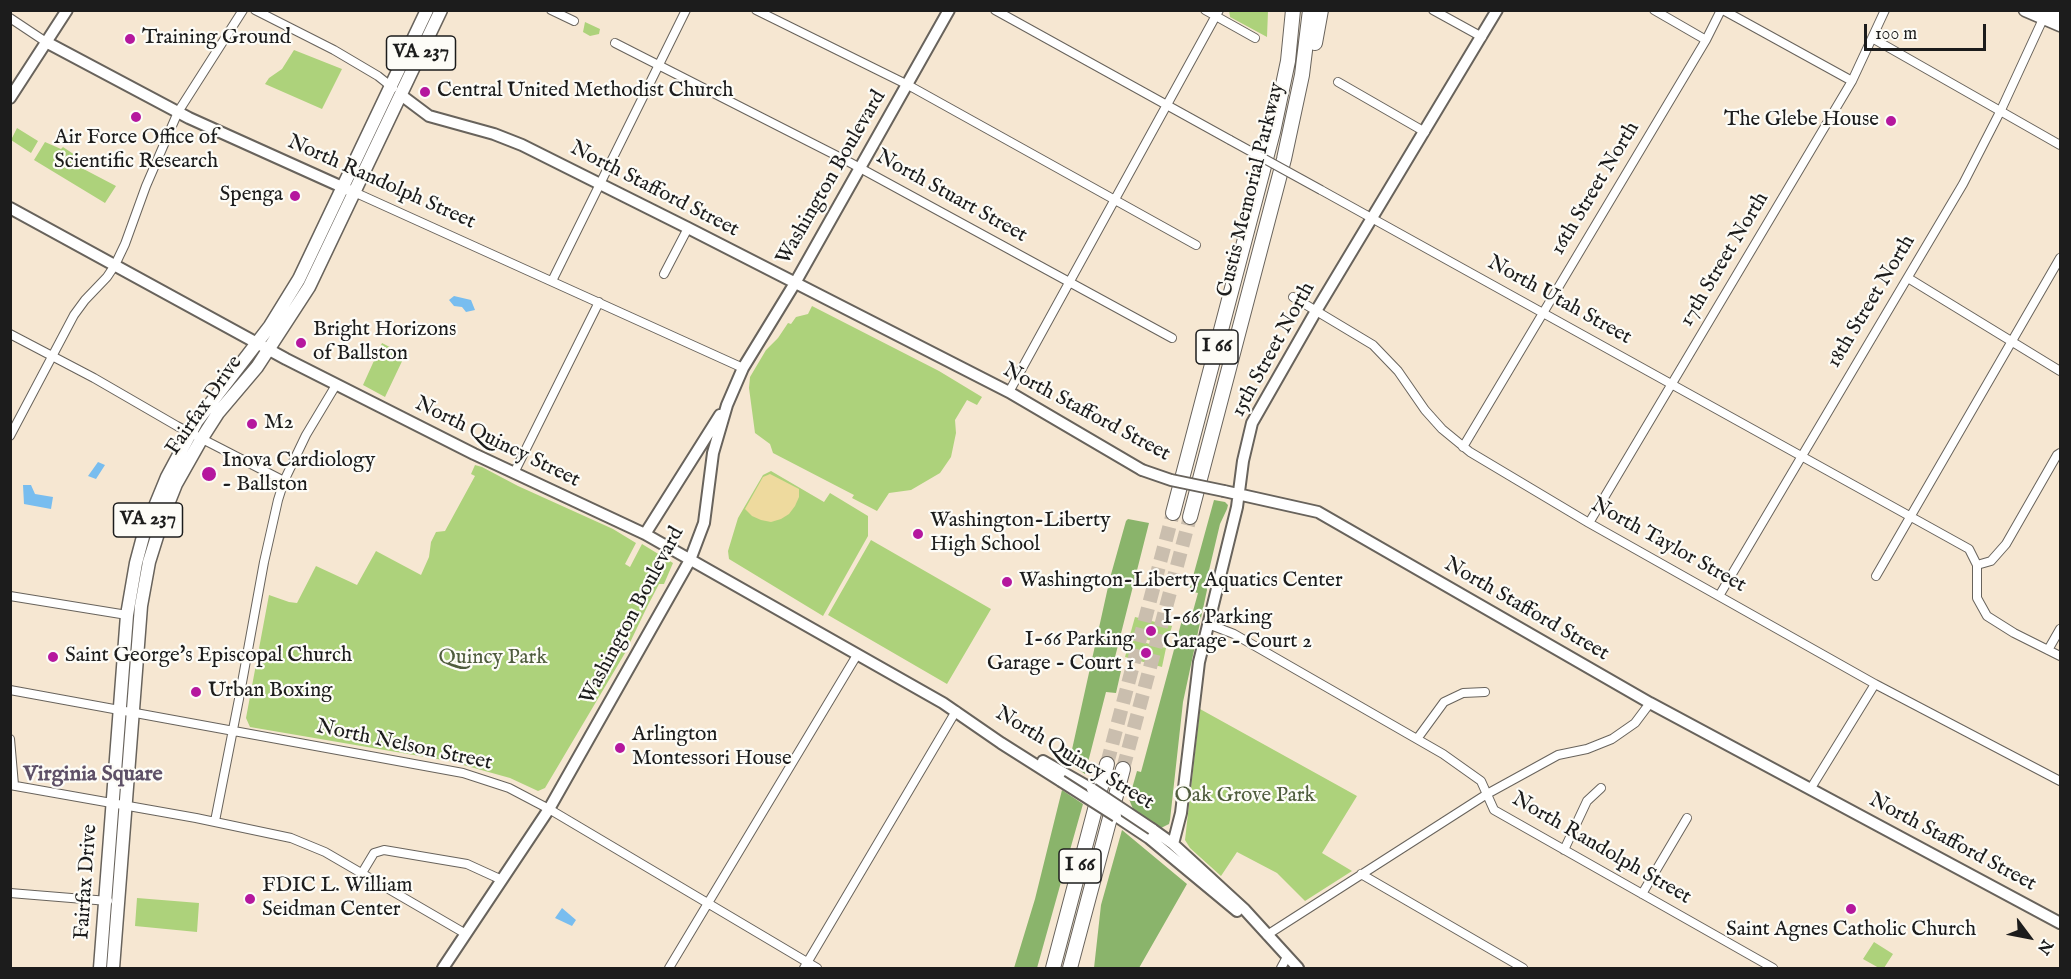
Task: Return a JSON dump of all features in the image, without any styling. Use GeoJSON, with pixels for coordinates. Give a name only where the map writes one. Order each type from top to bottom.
{"type":"FeatureCollection","features":[{"type":"Feature","properties":{"kind":"highway"},"geometry":{"type":"LineString","coordinates":[[1273,132],[1285,10]]}},
{"type":"Feature","properties":{"kind":"highway","name":"Custis Memorial Parkway"},"geometry":{"type":"LineString","coordinates":[[1173,513],[1273,132],[1288,61],[1293,10]]}},
{"type":"Feature","properties":{"kind":"highway","name":"Custis Memorial Parkway"},"geometry":{"type":"LineString","coordinates":[[1190,517],[1298,96],[1310,10]]}},
{"type":"Feature","properties":{"kind":"highway"},"geometry":{"type":"LineString","coordinates":[[1266,227],[1295,146],[1321,10]]}},
{"type":"Feature","properties":{"kind":"highway","name":"I 66"},"geometry":{"type":"LineString","coordinates":[[1053,969],[1107,764]]}},
{"type":"Feature","properties":{"kind":"highway","name":"I 66"},"geometry":{"type":"LineString","coordinates":[[1070,969],[1123,769]]}},
{"type":"Feature","properties":{"kind":"main road","name":"Fairfax Drive"},"geometry":{"type":"LineString","coordinates":[[196,435],[244,383],[309,287],[391,86],[427,10]]}},
{"type":"Feature","properties":{"kind":"main road","name":"Fairfax Drive"},"geometry":{"type":"LineString","coordinates":[[113,969],[112,901],[134,615],[160,523],[207,407],[270,326],[299,279],[401,95],[441,10]]}},
{"type":"Feature","properties":{"kind":"main road"},"geometry":{"type":"LineString","coordinates":[[2025,10],[2046,15],[2061,14]]}},
{"type":"Feature","properties":{"kind":"main road"},"geometry":{"type":"LineString","coordinates":[[2046,15],[2061,25]]}},
{"type":"Feature","properties":{"kind":"main road","name":"Fairfax Drive"},"geometry":{"type":"LineString","coordinates":[[100,969],[112,901]]}},
{"type":"Feature","properties":{"kind":"street"},"geometry":{"type":"LineString","coordinates":[[10,98],[67,10]]}},
{"type":"Feature","properties":{"kind":"street"},"geometry":{"type":"LineString","coordinates":[[10,436],[74,315],[107,277],[114,265],[125,244],[146,186],[178,112],[243,10]]}},
{"type":"Feature","properties":{"kind":"street","name":"North Stafford Street"},"geometry":{"type":"LineString","coordinates":[[255,10],[334,50],[378,76],[429,116],[508,139],[688,228],[1009,392],[1142,470],[1171,480],[1318,512],[1650,703],[2061,923]]}},
{"type":"Feature","properties":{"kind":"street"},"geometry":{"type":"LineString","coordinates":[[551,10],[574,21]]}},
{"type":"Feature","properties":{"kind":"street"},"geometry":{"type":"LineString","coordinates":[[552,281],[686,10]]}},
{"type":"Feature","properties":{"kind":"street"},"geometry":{"type":"LineString","coordinates":[[756,10],[908,86],[1196,245]]}},
{"type":"Feature","properties":{"kind":"street","name":"Washington Boulevard"},"geometry":{"type":"LineString","coordinates":[[445,968],[549,809],[690,560],[704,523],[713,453],[727,405],[743,368],[795,283],[950,10]]}},
{"type":"Feature","properties":{"kind":"street","name":"North Utah Street"},"geometry":{"type":"LineString","coordinates":[[995,10],[1910,515],[1969,549],[1977,565]]}},
{"type":"Feature","properties":{"kind":"street"},"geometry":{"type":"LineString","coordinates":[[1205,10],[1217,14],[1255,38]]}},
{"type":"Feature","properties":{"kind":"street"},"geometry":{"type":"LineString","coordinates":[[1433,10],[1482,37]]}},
{"type":"Feature","properties":{"kind":"street","name":"15th Street North"},"geometry":{"type":"LineString","coordinates":[[1171,849],[1181,813],[1199,662],[1239,494],[1243,461],[1252,423],[1497,10]]}},
{"type":"Feature","properties":{"kind":"street"},"geometry":{"type":"LineString","coordinates":[[1654,10],[1706,40]]}},
{"type":"Feature","properties":{"kind":"street"},"geometry":{"type":"LineString","coordinates":[[1722,10],[1852,81]]}},
{"type":"Feature","properties":{"kind":"street","name":"16th Street North"},"geometry":{"type":"LineString","coordinates":[[1463,447],[1722,10]]}},
{"type":"Feature","properties":{"kind":"street","name":"17th Street North"},"geometry":{"type":"LineString","coordinates":[[1589,523],[1852,81],[1885,10]]}},
{"type":"Feature","properties":{"kind":"street"},"geometry":{"type":"LineString","coordinates":[[1009,392],[1217,14]]}},
{"type":"Feature","properties":{"kind":"street","name":"18th Street North"},"geometry":{"type":"LineString","coordinates":[[1719,596],[1800,455],[1963,184],[2046,15]]}},
{"type":"Feature","properties":{"kind":"street","name":"North Randolph Street"},"geometry":{"type":"LineString","coordinates":[[10,18],[46,42],[178,112],[743,368]]}},
{"type":"Feature","properties":{"kind":"street"},"geometry":{"type":"LineString","coordinates":[[1872,38],[2061,146]]}},
{"type":"Feature","properties":{"kind":"street","name":"North Stuart Street"},"geometry":{"type":"LineString","coordinates":[[615,43],[861,168],[1172,338]]}},
{"type":"Feature","properties":{"kind":"street"},"geometry":{"type":"LineString","coordinates":[[1338,82],[1425,132]]}},
{"type":"Feature","properties":{"kind":"street","name":"North Quincy Street"},"geometry":{"type":"LineString","coordinates":[[10,208],[256,344],[514,473],[645,534],[960,714],[1001,743],[1062,777],[1092,789],[1171,849],[1245,910],[1298,969]]}},
{"type":"Feature","properties":{"kind":"street"},"geometry":{"type":"LineString","coordinates":[[664,274],[688,228]]}},
{"type":"Feature","properties":{"kind":"street"},"geometry":{"type":"LineString","coordinates":[[1876,576],[2061,258]]}},
{"type":"Feature","properties":{"kind":"street"},"geometry":{"type":"LineString","coordinates":[[1908,278],[2061,371]]}},
{"type":"Feature","properties":{"kind":"street","name":"North Taylor Street"},"geometry":{"type":"LineString","coordinates":[[1293,297],[1373,345],[1398,371],[1436,423],[1463,447],[1589,523],[1875,684],[2061,781]]}},
{"type":"Feature","properties":{"kind":"street"},"geometry":{"type":"LineString","coordinates":[[514,473],[598,302]]}},
{"type":"Feature","properties":{"kind":"street"},"geometry":{"type":"LineString","coordinates":[[10,334],[284,481]]}},
{"type":"Feature","properties":{"kind":"street"},"geometry":{"type":"LineString","coordinates":[[215,821],[266,550],[284,481],[306,435],[336,385]]}},
{"type":"Feature","properties":{"kind":"street"},"geometry":{"type":"LineString","coordinates":[[645,534],[727,405]]}},
{"type":"Feature","properties":{"kind":"street"},"geometry":{"type":"LineString","coordinates":[[2061,453],[2057,455],[2006,544],[1991,561],[1977,565],[1977,598],[1987,616],[2014,633],[2061,656]]}},
{"type":"Feature","properties":{"kind":"street"},"geometry":{"type":"LineString","coordinates":[[10,596],[134,615]]}},
{"type":"Feature","properties":{"kind":"street","name":"North Randolph Street"},"geometry":{"type":"LineString","coordinates":[[1208,624],[1234,634],[1443,754],[1481,781],[1494,810],[1773,969]]}},
{"type":"Feature","properties":{"kind":"street"},"geometry":{"type":"LineString","coordinates":[[2049,650],[2061,629]]}},
{"type":"Feature","properties":{"kind":"street"},"geometry":{"type":"LineString","coordinates":[[669,969],[857,655]]}},
{"type":"Feature","properties":{"kind":"street"},"geometry":{"type":"LineString","coordinates":[[1811,788],[1875,684]]}},
{"type":"Feature","properties":{"kind":"street","name":"North Nelson Street"},"geometry":{"type":"LineString","coordinates":[[10,690],[464,773],[509,788],[549,809],[708,903],[806,966],[817,969]]}},
{"type":"Feature","properties":{"kind":"street"},"geometry":{"type":"LineString","coordinates":[[1417,739],[1444,702],[1463,693],[1485,692]]}},
{"type":"Feature","properties":{"kind":"street"},"geometry":{"type":"LineString","coordinates":[[1267,935],[1486,794],[1558,755],[1587,749],[1612,739],[1635,723],[1650,703]]}},
{"type":"Feature","properties":{"kind":"street"},"geometry":{"type":"LineString","coordinates":[[806,966],[960,714]]}},
{"type":"Feature","properties":{"kind":"street"},"geometry":{"type":"LineString","coordinates":[[10,739],[12,785],[215,821],[291,838],[316,848],[362,873],[466,934]]}},
{"type":"Feature","properties":{"kind":"street"},"geometry":{"type":"LineString","coordinates":[[1564,850],[1587,801],[1601,788]]}},
{"type":"Feature","properties":{"kind":"street"},"geometry":{"type":"LineString","coordinates":[[1642,894],[1687,818]]}},
{"type":"Feature","properties":{"kind":"street"},"geometry":{"type":"LineString","coordinates":[[362,873],[374,853],[384,850],[467,864],[502,880]]}},
{"type":"Feature","properties":{"kind":"street"},"geometry":{"type":"LineString","coordinates":[[1361,874],[1523,969]]}},
{"type":"Feature","properties":{"kind":"street"},"geometry":{"type":"LineString","coordinates":[[10,893],[112,901]]}},
{"type":"Feature","properties":{"kind":"street"},"geometry":{"type":"LineString","coordinates":[[1281,969],[1287,957]]}},
{"type":"Feature","properties":{"kind":"green space"},"geometry":{"type":"Polygon","coordinates":[[[1229,10],[1268,11],[1267,37],[1230,17],[1229,10]]]}},
{"type":"Feature","properties":{"kind":"green space"},"geometry":{"type":"Polygon","coordinates":[[[585,22],[600,29],[599,34],[590,36],[583,32],[585,22]]]}},
{"type":"Feature","properties":{"kind":"green space"},"geometry":{"type":"Polygon","coordinates":[[[294,50],[342,69],[322,109],[265,84],[269,78],[282,69],[294,50]]]}},
{"type":"Feature","properties":{"kind":"green space"},"geometry":{"type":"Polygon","coordinates":[[[17,128],[38,141],[31,153],[11,140],[17,128]]]}},
{"type":"Feature","properties":{"kind":"green space"},"geometry":{"type":"Polygon","coordinates":[[[45,142],[61,149],[63,147],[78,157],[74,164],[116,186],[105,203],[34,160],[45,142]]]}},
{"type":"Feature","properties":{"kind":"green space"},"geometry":{"type":"Polygon","coordinates":[[[812,306],[939,371],[982,397],[977,405],[967,400],[955,420],[956,433],[951,457],[940,473],[911,490],[889,493],[877,511],[852,498],[854,495],[773,453],[770,444],[755,433],[749,388],[750,377],[766,350],[788,323],[791,324],[796,317],[808,314],[812,306]]]}},
{"type":"Feature","properties":{"kind":"green space"},"geometry":{"type":"Polygon","coordinates":[[[382,343],[405,355],[385,397],[363,385],[382,343]]]}},
{"type":"Feature","properties":{"kind":"green space","name":"Quincy Park"},"geometry":{"type":"Polygon","coordinates":[[[475,465],[613,529],[636,543],[625,564],[630,567],[642,544],[673,563],[664,584],[659,584],[625,653],[545,788],[538,791],[510,778],[449,761],[250,727],[246,718],[269,595],[297,603],[316,566],[357,585],[376,551],[421,575],[429,557],[431,542],[436,532],[445,531],[475,476],[471,474],[475,465]]]}},
{"type":"Feature","properties":{"kind":"green space"},"geometry":{"type":"Polygon","coordinates":[[[771,471],[824,502],[830,493],[868,516],[868,536],[823,616],[729,559],[728,551],[738,518],[763,475],[771,471]]]}},
{"type":"Feature","properties":{"kind":"green space"},"geometry":{"type":"Polygon","coordinates":[[[1214,500],[1225,502],[1228,505],[1220,524],[1206,583],[1207,590],[1183,702],[1170,820],[1169,824],[1161,828],[1133,809],[1129,799],[1137,771],[1141,772],[1182,620],[1190,622],[1198,593],[1189,591],[1214,500]]]}},
{"type":"Feature","properties":{"kind":"green space"},"geometry":{"type":"Polygon","coordinates":[[[1128,519],[1149,523],[1112,669],[1121,671],[1116,693],[1106,692],[1085,774],[1069,763],[1110,578],[1128,519]]]}},
{"type":"Feature","properties":{"kind":"green space"},"geometry":{"type":"Polygon","coordinates":[[[871,540],[991,609],[947,684],[828,615],[871,540]]]}},
{"type":"Feature","properties":{"kind":"green space","name":"I-66 Parking Garage - Court 2"},"geometry":{"type":"Polygon","coordinates":[[[1135,617],[1172,626],[1167,645],[1130,635],[1135,617]]]}},
{"type":"Feature","properties":{"kind":"green space","name":"I-66 Parking Garage - Court 1"},"geometry":{"type":"Polygon","coordinates":[[[1130,639],[1166,648],[1162,667],[1125,657],[1130,639]]]}},
{"type":"Feature","properties":{"kind":"green space","name":"Oak Grove Park"},"geometry":{"type":"Polygon","coordinates":[[[1200,709],[1357,796],[1322,853],[1352,871],[1305,901],[1277,873],[1237,852],[1221,876],[1190,848],[1185,840],[1200,709]]]}},
{"type":"Feature","properties":{"kind":"green space"},"geometry":{"type":"Polygon","coordinates":[[[1062,790],[1083,804],[1037,968],[1014,968],[1035,899],[1062,790]]]}},
{"type":"Feature","properties":{"kind":"green space"},"geometry":{"type":"Polygon","coordinates":[[[1122,830],[1187,884],[1139,968],[1094,968],[1101,905],[1122,830]]]}},
{"type":"Feature","properties":{"kind":"green space"},"geometry":{"type":"Polygon","coordinates":[[[137,898],[199,903],[197,932],[135,926],[137,898]]]}},
{"type":"Feature","properties":{"kind":"green space"},"geometry":{"type":"Polygon","coordinates":[[[1874,942],[1893,954],[1884,968],[1879,968],[1863,959],[1874,942]]]}},
{"type":"Feature","properties":{"kind":"sand"},"geometry":{"type":"Polygon","coordinates":[[[770,474],[799,489],[799,497],[789,514],[771,522],[752,516],[745,509],[763,477],[770,474]]]}},
{"type":"Feature","properties":{"kind":"water"},"geometry":{"type":"Polygon","coordinates":[[[454,296],[471,300],[475,310],[466,312],[462,307],[454,306],[449,300],[454,296]]]}},
{"type":"Feature","properties":{"kind":"water"},"geometry":{"type":"Polygon","coordinates":[[[98,462],[105,465],[96,479],[88,476],[98,462]]]}},
{"type":"Feature","properties":{"kind":"water"},"geometry":{"type":"Polygon","coordinates":[[[23,485],[31,485],[35,494],[53,497],[51,509],[24,504],[23,485]]]}},
{"type":"Feature","properties":{"kind":"water"},"geometry":{"type":"Polygon","coordinates":[[[562,908],[576,920],[572,926],[555,918],[562,908]]]}},
{"type":"Feature","properties":{"kind":"tunnel"},"geometry":{"type":"LineString","coordinates":[[1107,764],[1173,513]]}},
{"type":"Feature","properties":{"kind":"tunnel"},"geometry":{"type":"LineString","coordinates":[[1123,769],[1190,517]]}},
{"type":"Feature","properties":{"kind":"place","name":"Training Ground"},"geometry":{"type":"Point","coordinates":[130,39]}},
{"type":"Feature","properties":{"kind":"place","name":"Central United Methodist Church"},"geometry":{"type":"Point","coordinates":[425,92]}},
{"type":"Feature","properties":{"kind":"place","name":"Air Force Office of Scientific Research"},"geometry":{"type":"Point","coordinates":[136,117]}},
{"type":"Feature","properties":{"kind":"place","name":"The Glebe House"},"geometry":{"type":"Point","coordinates":[1891,121]}},
{"type":"Feature","properties":{"kind":"place","name":"Spenga"},"geometry":{"type":"Point","coordinates":[295,196]}},
{"type":"Feature","properties":{"kind":"place","name":"Bright Horizons of Ballston"},"geometry":{"type":"Point","coordinates":[301,343]}},
{"type":"Feature","properties":{"kind":"place","name":"M2"},"geometry":{"type":"Point","coordinates":[252,424]}},
{"type":"Feature","properties":{"kind":"place","name":"Inova Cardiology - Ballston"},"geometry":{"type":"Point","coordinates":[209,474]}},
{"type":"Feature","properties":{"kind":"place","name":"Washington-Liberty High School"},"geometry":{"type":"Point","coordinates":[918,534]}},
{"type":"Feature","properties":{"kind":"place","name":"Washington-Liberty Aquatics Center"},"geometry":{"type":"Point","coordinates":[1007,582]}},
{"type":"Feature","properties":{"kind":"place","name":"I-66 Parking Garage - Court 2"},"geometry":{"type":"Point","coordinates":[1151,631]}},
{"type":"Feature","properties":{"kind":"place","name":"I-66 Parking Garage - Court 1"},"geometry":{"type":"Point","coordinates":[1146,653]}},
{"type":"Feature","properties":{"kind":"place","name":"Saint George's Episcopal Church"},"geometry":{"type":"Point","coordinates":[53,657]}},
{"type":"Feature","properties":{"kind":"place","name":"Urban Boxing"},"geometry":{"type":"Point","coordinates":[196,692]}},
{"type":"Feature","properties":{"kind":"place","name":"Arlington Montessori House"},"geometry":{"type":"Point","coordinates":[620,748]}},
{"type":"Feature","properties":{"kind":"place","name":"FDIC L. William Seidman Center"},"geometry":{"type":"Point","coordinates":[250,899]}},
{"type":"Feature","properties":{"kind":"place","name":"Saint Agnes Catholic Church"},"geometry":{"type":"Point","coordinates":[1851,909]}},
{"type":"Feature","properties":{"kind":"district","name":"Virginia Square"},"geometry":{"type":"Point","coordinates":[93,775]}}]}
